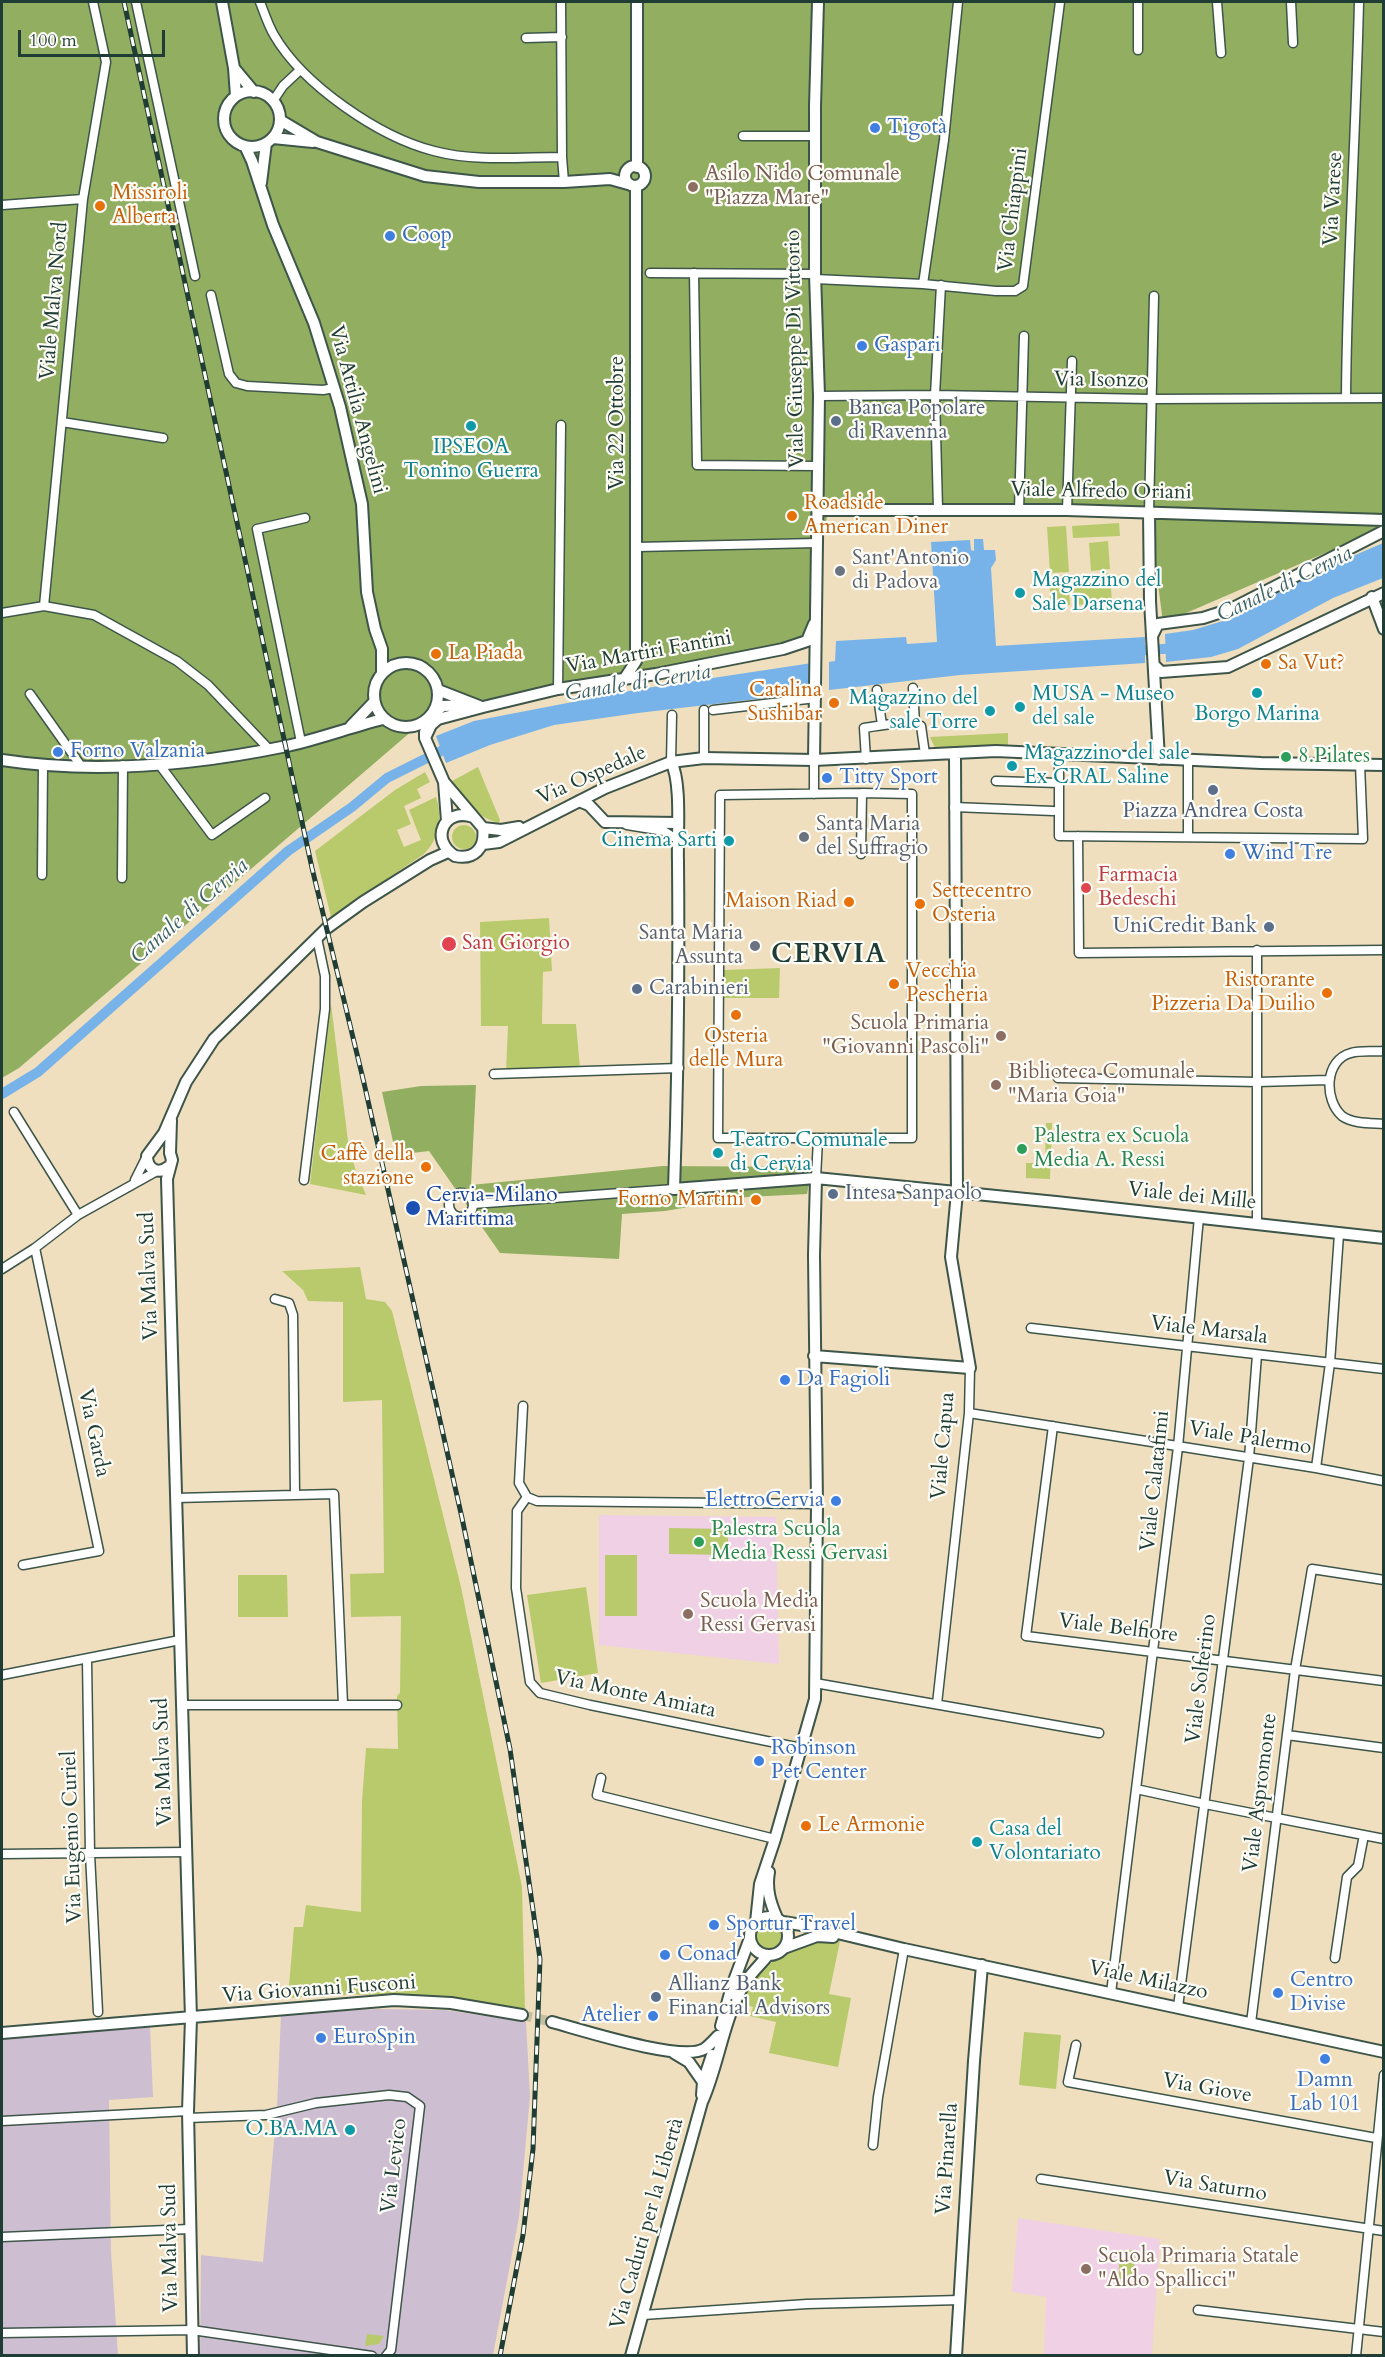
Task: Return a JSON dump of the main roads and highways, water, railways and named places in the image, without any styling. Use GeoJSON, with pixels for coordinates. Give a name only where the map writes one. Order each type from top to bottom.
{"type":"FeatureCollection","features":[{"type":"Feature","properties":{"kind":"water"},"geometry":{"type":"Polygon","coordinates":[[[974,539],[983,539],[984,550],[995,550],[996,560],[991,568],[996,646],[1145,637],[1145,663],[960,675],[829,690],[829,662],[835,661],[836,641],[906,637],[907,644],[937,642],[931,542],[970,540],[971,550],[974,551],[974,539]]]}},
{"type":"Feature","properties":{"kind":"water"},"geometry":{"type":"Polygon","coordinates":[[[1383,543],[1383,578],[1333,598],[1238,649],[1211,657],[1166,662],[1165,634],[1193,630],[1236,617],[1307,576],[1383,543]]]}},
{"type":"Feature","properties":{"kind":"water"},"geometry":{"type":"Polygon","coordinates":[[[812,663],[811,695],[774,697],[554,725],[490,745],[446,763],[436,736],[474,721],[640,689],[812,663]]]}},
{"type":"Feature","properties":{"kind":"waterway","name":"Canale di Cervia"},"geometry":{"type":"LineString","coordinates":[[1131,651],[1179,648]]}},
{"type":"Feature","properties":{"kind":"waterway","name":"Canale di Cervia"},"geometry":{"type":"LineString","coordinates":[[2,1094],[38,1072],[288,851],[352,807],[387,778],[453,745]]}},
{"type":"Feature","properties":{"kind":"tunnel"},"geometry":{"type":"LineString","coordinates":[[522,2015],[552,2022]]}},
{"type":"Feature","properties":{"kind":"railway"},"geometry":{"type":"LineString","coordinates":[[124,2],[312,868],[364,1083],[462,1518],[510,1749],[540,1959],[533,2149],[523,2235],[500,2356]]}},
{"type":"Feature","properties":{"kind":"place","name":"Tigotà"},"geometry":{"type":"Point","coordinates":[875,128]}},
{"type":"Feature","properties":{"kind":"place","name":"Asilo Nido Comunale \"Piazza Mare\""},"geometry":{"type":"Point","coordinates":[693,187]}},
{"type":"Feature","properties":{"kind":"place","name":"Missiroli Alberta"},"geometry":{"type":"Point","coordinates":[100,206]}},
{"type":"Feature","properties":{"kind":"place","name":"Coop"},"geometry":{"type":"Point","coordinates":[390,236]}},
{"type":"Feature","properties":{"kind":"place","name":"Gaspari"},"geometry":{"type":"Point","coordinates":[862,346]}},
{"type":"Feature","properties":{"kind":"place","name":"Banca Popolare di Ravenna"},"geometry":{"type":"Point","coordinates":[836,421]}},
{"type":"Feature","properties":{"kind":"place","name":"IPSEOA Tonino Guerra"},"geometry":{"type":"Point","coordinates":[471,426]}},
{"type":"Feature","properties":{"kind":"place","name":"Roadside American Diner"},"geometry":{"type":"Point","coordinates":[792,516]}},
{"type":"Feature","properties":{"kind":"place","name":"Sant'Antonio di Padova"},"geometry":{"type":"Point","coordinates":[840,571]}},
{"type":"Feature","properties":{"kind":"place","name":"Magazzino del Sale Darsena"},"geometry":{"type":"Point","coordinates":[1020,593]}},
{"type":"Feature","properties":{"kind":"place","name":"La Piada"},"geometry":{"type":"Point","coordinates":[436,654]}},
{"type":"Feature","properties":{"kind":"place","name":"Sa Vut?"},"geometry":{"type":"Point","coordinates":[1266,664]}},
{"type":"Feature","properties":{"kind":"place","name":"Borgo Marina"},"geometry":{"type":"Point","coordinates":[1257,693]}},
{"type":"Feature","properties":{"kind":"place","name":"Catalina Sushibar"},"geometry":{"type":"Point","coordinates":[834,703]}},
{"type":"Feature","properties":{"kind":"place","name":"MUSA - Museo del sale"},"geometry":{"type":"Point","coordinates":[1020,707]}},
{"type":"Feature","properties":{"kind":"place","name":"Magazzino del sale Torre"},"geometry":{"type":"Point","coordinates":[990,711]}},
{"type":"Feature","properties":{"kind":"place","name":"Forno Valzania"},"geometry":{"type":"Point","coordinates":[58,752]}},
{"type":"Feature","properties":{"kind":"place","name":"8.Pilates"},"geometry":{"type":"Point","coordinates":[1286,757]}},
{"type":"Feature","properties":{"kind":"place","name":"Magazzino del sale Ex CRAL Saline"},"geometry":{"type":"Point","coordinates":[1012,766]}},
{"type":"Feature","properties":{"kind":"place","name":"Titty Sport"},"geometry":{"type":"Point","coordinates":[827,778]}},
{"type":"Feature","properties":{"kind":"place","name":"Piazza Andrea Costa"},"geometry":{"type":"Point","coordinates":[1213,790]}},
{"type":"Feature","properties":{"kind":"place","name":"Santa Maria del Suffragio"},"geometry":{"type":"Point","coordinates":[804,837]}},
{"type":"Feature","properties":{"kind":"place","name":"Cinema Sarti"},"geometry":{"type":"Point","coordinates":[729,841]}},
{"type":"Feature","properties":{"kind":"place","name":"Wind Tre"},"geometry":{"type":"Point","coordinates":[1230,854]}},
{"type":"Feature","properties":{"kind":"place","name":"Farmacia Bedeschi"},"geometry":{"type":"Point","coordinates":[1086,888]}},
{"type":"Feature","properties":{"kind":"place","name":"Maison Riad"},"geometry":{"type":"Point","coordinates":[849,902]}},
{"type":"Feature","properties":{"kind":"place","name":"Settecentro Osteria"},"geometry":{"type":"Point","coordinates":[920,904]}},
{"type":"Feature","properties":{"kind":"place","name":"UniCredit Bank"},"geometry":{"type":"Point","coordinates":[1269,927]}},
{"type":"Feature","properties":{"kind":"place","name":"San Giorgio"},"geometry":{"type":"Point","coordinates":[449,944]}},
{"type":"Feature","properties":{"kind":"place","name":"Santa Maria Assunta"},"geometry":{"type":"Point","coordinates":[755,946]}},
{"type":"Feature","properties":{"kind":"place","name":"Vecchia Pescheria"},"geometry":{"type":"Point","coordinates":[894,984]}},
{"type":"Feature","properties":{"kind":"place","name":"Carabinieri"},"geometry":{"type":"Point","coordinates":[637,989]}},
{"type":"Feature","properties":{"kind":"place","name":"Ristorante Pizzeria Da Duilio"},"geometry":{"type":"Point","coordinates":[1327,993]}},
{"type":"Feature","properties":{"kind":"place","name":"Osteria delle Mura"},"geometry":{"type":"Point","coordinates":[736,1015]}},
{"type":"Feature","properties":{"kind":"place","name":"Scuola Primaria \"Giovanni Pascoli\""},"geometry":{"type":"Point","coordinates":[1001,1036]}},
{"type":"Feature","properties":{"kind":"place","name":"Biblioteca Comunale \"Maria Goia\""},"geometry":{"type":"Point","coordinates":[996,1085]}},
{"type":"Feature","properties":{"kind":"place","name":"Palestra ex Scuola Media A. Ressi"},"geometry":{"type":"Point","coordinates":[1022,1149]}},
{"type":"Feature","properties":{"kind":"place","name":"Teatro Comunale di Cervia"},"geometry":{"type":"Point","coordinates":[718,1153]}},
{"type":"Feature","properties":{"kind":"place","name":"Caffè della stazione"},"geometry":{"type":"Point","coordinates":[426,1167]}},
{"type":"Feature","properties":{"kind":"place","name":"Intesa Sanpaolo"},"geometry":{"type":"Point","coordinates":[833,1194]}},
{"type":"Feature","properties":{"kind":"place","name":"Forno Martini"},"geometry":{"type":"Point","coordinates":[756,1200]}},
{"type":"Feature","properties":{"kind":"place","name":"Cervia-Milano Marittima"},"geometry":{"type":"Point","coordinates":[413,1208]}},
{"type":"Feature","properties":{"kind":"place","name":"Da Fagioli"},"geometry":{"type":"Point","coordinates":[785,1380]}},
{"type":"Feature","properties":{"kind":"place","name":"ElettroCervia"},"geometry":{"type":"Point","coordinates":[836,1501]}},
{"type":"Feature","properties":{"kind":"place","name":"Palestra Scuola Media Ressi Gervasi"},"geometry":{"type":"Point","coordinates":[699,1542]}},
{"type":"Feature","properties":{"kind":"place","name":"Scuola Media Ressi Gervasi"},"geometry":{"type":"Point","coordinates":[688,1614]}},
{"type":"Feature","properties":{"kind":"place","name":"Robinson Pet Center"},"geometry":{"type":"Point","coordinates":[759,1761]}},
{"type":"Feature","properties":{"kind":"place","name":"Le Armonie"},"geometry":{"type":"Point","coordinates":[806,1826]}},
{"type":"Feature","properties":{"kind":"place","name":"Casa del Volontariato"},"geometry":{"type":"Point","coordinates":[977,1842]}},
{"type":"Feature","properties":{"kind":"place","name":"Sportur Travel"},"geometry":{"type":"Point","coordinates":[714,1925]}},
{"type":"Feature","properties":{"kind":"place","name":"Conad"},"geometry":{"type":"Point","coordinates":[665,1955]}},
{"type":"Feature","properties":{"kind":"place","name":"Centro Divise"},"geometry":{"type":"Point","coordinates":[1278,1993]}},
{"type":"Feature","properties":{"kind":"place","name":"Allianz Bank Financial Advisors"},"geometry":{"type":"Point","coordinates":[656,1997]}},
{"type":"Feature","properties":{"kind":"place","name":"Atelier"},"geometry":{"type":"Point","coordinates":[653,2016]}},
{"type":"Feature","properties":{"kind":"place","name":"EuroSpin"},"geometry":{"type":"Point","coordinates":[321,2038]}},
{"type":"Feature","properties":{"kind":"place","name":"Damn Lab 101"},"geometry":{"type":"Point","coordinates":[1325,2059]}},
{"type":"Feature","properties":{"kind":"place","name":"O.BA.MA"},"geometry":{"type":"Point","coordinates":[350,2130]}},
{"type":"Feature","properties":{"kind":"place","name":"Scuola Primaria Statale \"Aldo Spallicci\""},"geometry":{"type":"Point","coordinates":[1086,2269]}},
{"type":"Feature","properties":{"kind":"district","name":"CERVIA"},"geometry":{"type":"Point","coordinates":[829,956]}}]}
